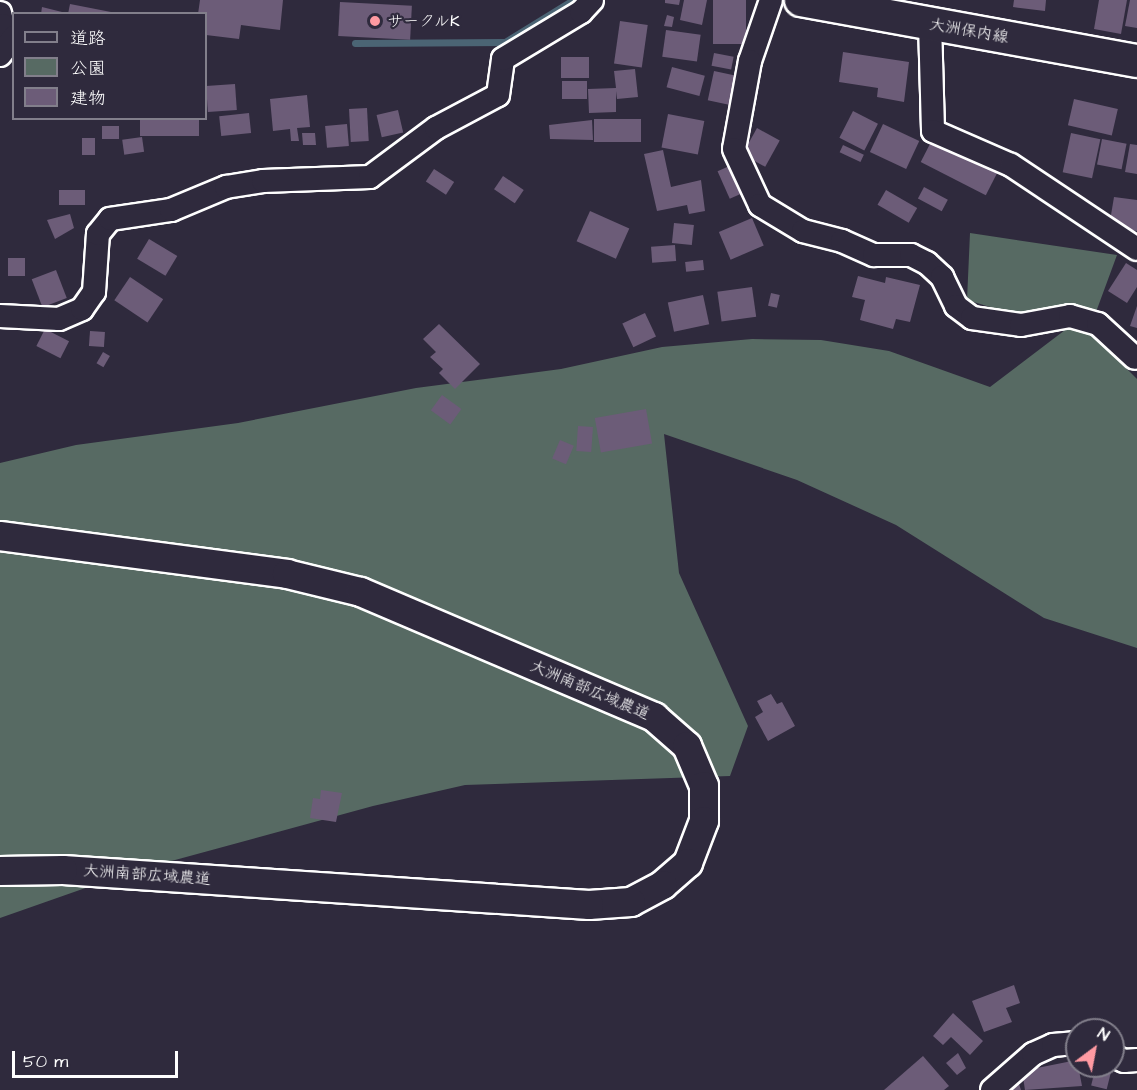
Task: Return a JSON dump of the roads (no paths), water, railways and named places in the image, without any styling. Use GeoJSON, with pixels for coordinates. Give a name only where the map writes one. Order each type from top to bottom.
{"type":"FeatureCollection","features":[{"type":"Feature","properties":{"kind":"main road","name":"大洲保内線"},"geometry":{"type":"LineString","coordinates":[[801,0],[1137,61]]}},
{"type":"Feature","properties":{"kind":"street"},"geometry":{"type":"LineString","coordinates":[[0,316],[59,319],[82,309],[94,292],[98,234],[110,219],[171,210],[226,187],[263,181],[370,177],[436,128],[498,95],[503,59],[581,12],[592,0]]}},
{"type":"Feature","properties":{"kind":"street"},"geometry":{"type":"LineString","coordinates":[[771,0],[750,61],[734,149],[760,205],[803,231],[842,241],[874,255],[911,255],[927,263],[942,276],[956,306],[972,318],[1021,325],[1070,316],[1098,324],[1135,358]]}},
{"type":"Feature","properties":{"kind":"street"},"geometry":{"type":"LineString","coordinates":[[0,13],[3,25],[12,34]]}},
{"type":"Feature","properties":{"kind":"street"},"geometry":{"type":"LineString","coordinates":[[930,23],[933,131],[1011,165],[1137,249]]}},
{"type":"Feature","properties":{"kind":"street"},"geometry":{"type":"LineString","coordinates":[[0,55],[12,39]]}},
{"type":"Feature","properties":{"kind":"street","name":"大洲南部広域農道"},"geometry":{"type":"LineString","coordinates":[[0,536],[286,574],[371,596],[654,717],[687,746],[704,786],[704,821],[688,863],[663,885],[631,902],[589,904],[63,870],[0,871]]}},
{"type":"Feature","properties":{"kind":"street"},"geometry":{"type":"LineString","coordinates":[[992,1090],[1033,1054],[1053,1045],[1065,1044]]}},
{"type":"Feature","properties":{"kind":"waterway"},"geometry":{"type":"LineString","coordinates":[[355,43],[505,42],[573,0]]}},
{"type":"Feature","properties":{"kind":"place","name":"サークルK"},"geometry":{"type":"Point","coordinates":[375,21]}}]}
